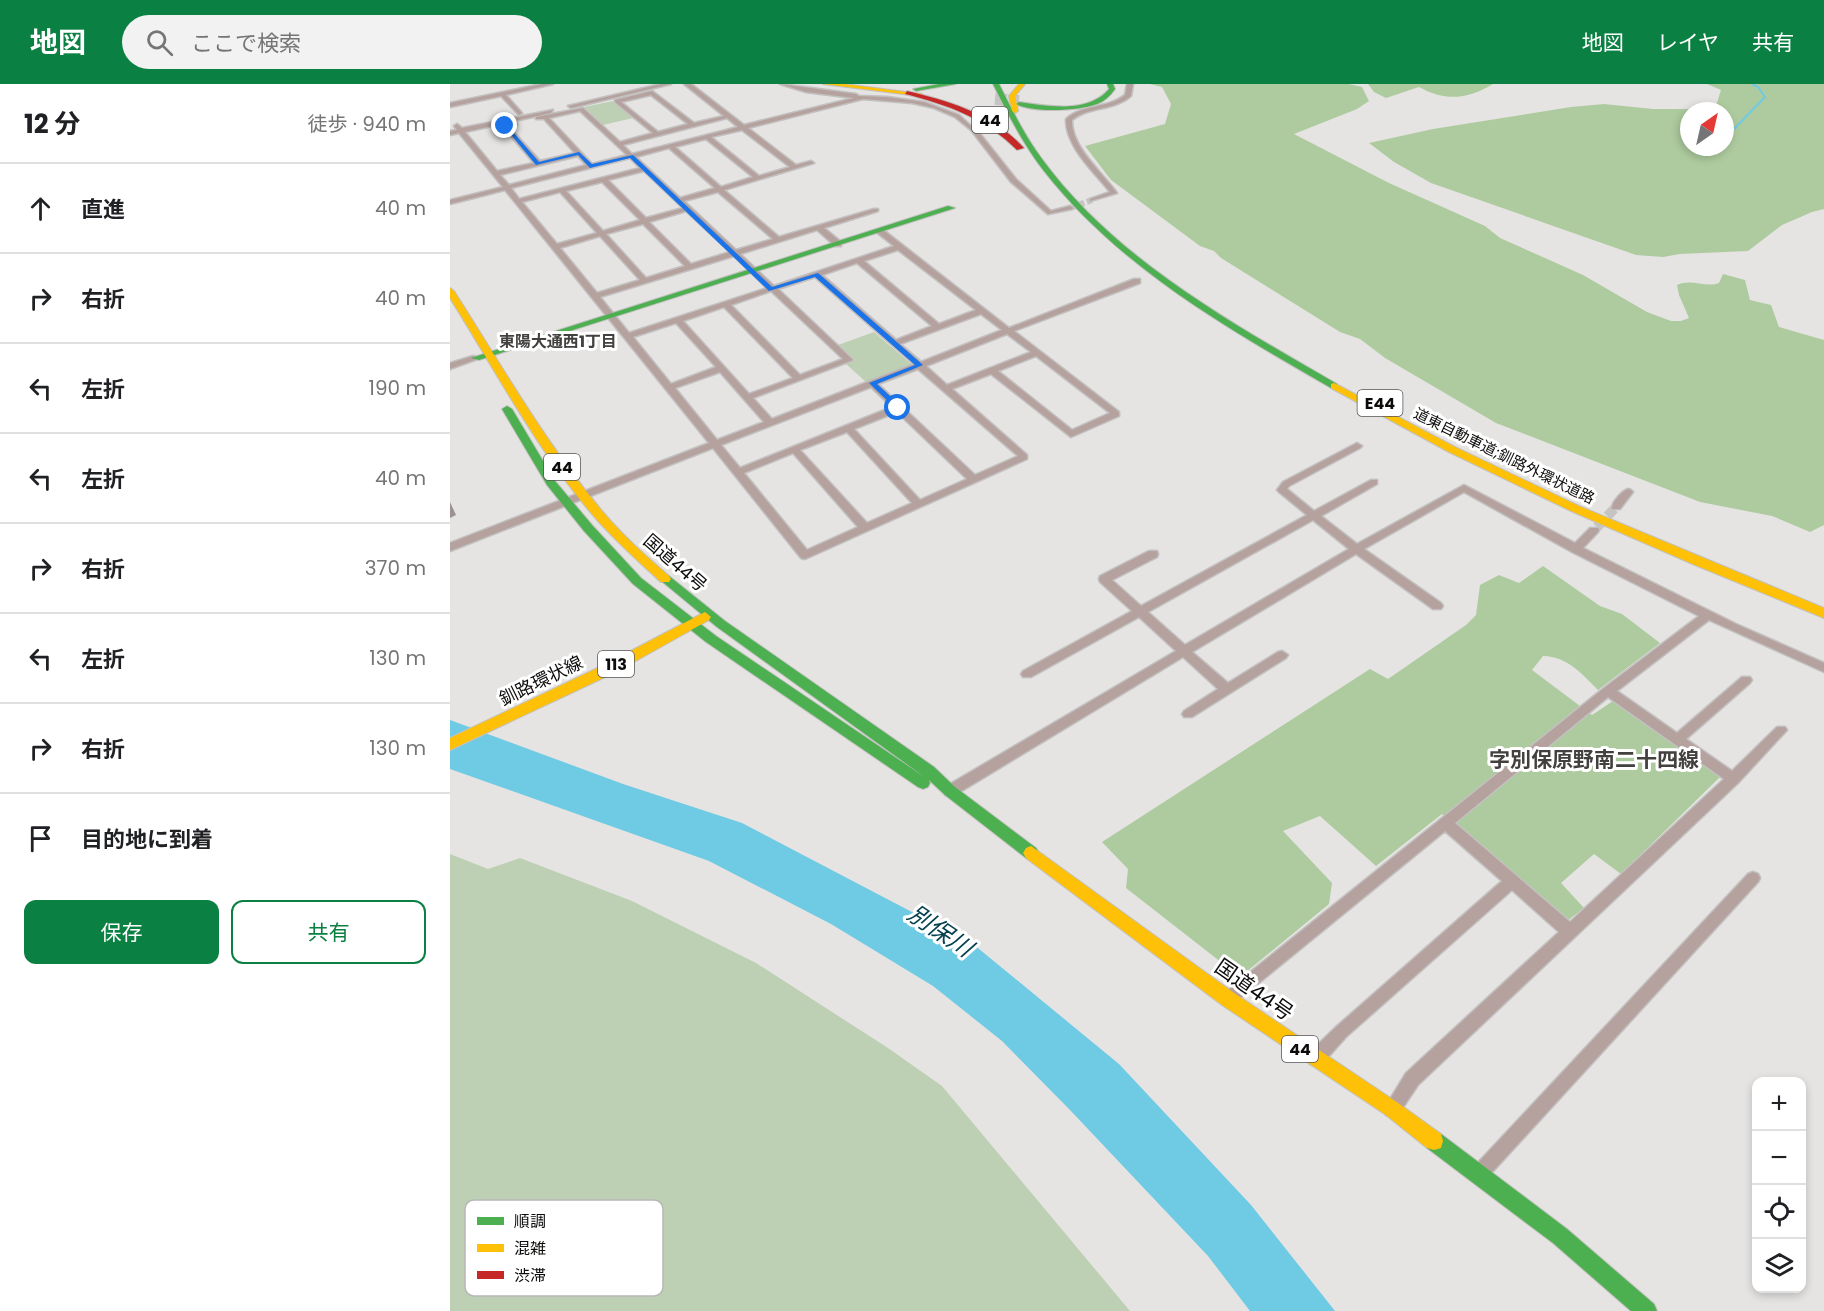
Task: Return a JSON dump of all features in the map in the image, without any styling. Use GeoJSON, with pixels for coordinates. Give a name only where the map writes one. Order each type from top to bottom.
{"type":"FeatureCollection","features":[{"type":"Feature","properties":{"kind":"main road"},"geometry":{"type":"LineString","coordinates":[[826,84],[1064,107],[1086,105],[1109,95],[1112,88],[1110,84]]}},
{"type":"Feature","properties":{"kind":"main road"},"geometry":{"type":"LineString","coordinates":[[848,84],[993,100]]}},
{"type":"Feature","properties":{"kind":"main road","name":"道東自動車道;釧路外環状道路"},"geometry":{"type":"LineString","coordinates":[[993,100],[996,84]]}},
{"type":"Feature","properties":{"kind":"main road","name":"道東自動車道;釧路外環状道路"},"geometry":{"type":"LineString","coordinates":[[993,100],[1002,84]]}},
{"type":"Feature","properties":{"kind":"main road","name":"44"},"geometry":{"type":"LineString","coordinates":[[993,100],[1012,96],[1022,84]]}},
{"type":"Feature","properties":{"kind":"main road","name":"44"},"geometry":{"type":"LineString","coordinates":[[993,100],[1064,104],[1082,102],[1102,94],[1103,84]]}},
{"type":"Feature","properties":{"kind":"main road","name":"44"},"geometry":{"type":"LineString","coordinates":[[906,91],[951,103],[990,120],[1054,179]]}},
{"type":"Feature","properties":{"kind":"main road","name":"道東自動車道;釧路外環状道路"},"geometry":{"type":"LineString","coordinates":[[993,100],[1020,131],[1054,179],[1100,225],[1161,275],[1234,326],[1332,386],[1476,463],[1586,515],[1824,613]]}},
{"type":"Feature","properties":{"kind":"main road","name":"道東自動車道;釧路外環状道路"},"geometry":{"type":"LineString","coordinates":[[993,100],[1080,200],[1133,248],[1198,296],[1240,323],[1340,382],[1504,465],[1648,528],[1824,599]]}},
{"type":"Feature","properties":{"kind":"main road"},"geometry":{"type":"LineString","coordinates":[[476,358],[951,208]]}},
{"type":"Feature","properties":{"kind":"main road","name":"国道44号"},"geometry":{"type":"LineString","coordinates":[[450,291],[582,495],[604,522],[651,568],[709,614],[929,771],[950,791],[1104,909],[1314,1059],[1392,1109],[1560,1236],[1647,1311]]}},
{"type":"Feature","properties":{"kind":"main road","name":"国道44号"},"geometry":{"type":"LineString","coordinates":[[450,316],[552,483],[637,581],[692,625],[914,779],[928,786],[950,791]]}},
{"type":"Feature","properties":{"kind":"main road","name":"釧路環状線"},"geometry":{"type":"LineString","coordinates":[[450,744],[539,703],[692,625],[709,614]]}},
{"type":"Feature","properties":{"kind":"street"},"geometry":{"type":"LineString","coordinates":[[450,105],[550,84]]}},
{"type":"Feature","properties":{"kind":"street"},"geometry":{"type":"LineString","coordinates":[[565,103],[649,84]]}},
{"type":"Feature","properties":{"kind":"street"},"geometry":{"type":"LineString","coordinates":[[456,129],[668,84]]}},
{"type":"Feature","properties":{"kind":"street"},"geometry":{"type":"LineString","coordinates":[[687,84],[795,168]]}},
{"type":"Feature","properties":{"kind":"street"},"geometry":{"type":"LineString","coordinates":[[783,84],[806,90],[922,104],[942,109],[972,127],[987,143],[1009,175],[1050,213],[1070,208]]}},
{"type":"Feature","properties":{"kind":"street"},"geometry":{"type":"LineString","coordinates":[[1092,200],[1114,193],[1074,143],[1066,128],[1066,122],[1075,114],[1103,108],[1123,99],[1128,94],[1130,84]]}},
{"type":"Feature","properties":{"kind":"street"},"geometry":{"type":"LineString","coordinates":[[657,134],[617,101],[652,93],[693,125]]}},
{"type":"Feature","properties":{"kind":"street"},"geometry":{"type":"LineString","coordinates":[[502,94],[519,113]]}},
{"type":"Feature","properties":{"kind":"street"},"geometry":{"type":"LineString","coordinates":[[450,202],[863,97]]}},
{"type":"Feature","properties":{"kind":"street"},"geometry":{"type":"LineString","coordinates":[[450,134],[456,129],[554,105]]}},
{"type":"Feature","properties":{"kind":"street"},"geometry":{"type":"LineString","coordinates":[[538,164],[505,126],[581,109],[849,360],[748,397]]}},
{"type":"Feature","properties":{"kind":"street"},"geometry":{"type":"LineString","coordinates":[[618,144],[729,116]]}},
{"type":"Feature","properties":{"kind":"street"},"geometry":{"type":"LineString","coordinates":[[544,117],[590,166]]}},
{"type":"Feature","properties":{"kind":"street"},"geometry":{"type":"LineString","coordinates":[[456,129],[596,296],[805,555],[917,502],[1024,457],[816,274]]}},
{"type":"Feature","properties":{"kind":"street"},"geometry":{"type":"LineString","coordinates":[[707,137],[758,178]]}},
{"type":"Feature","properties":{"kind":"street"},"geometry":{"type":"LineString","coordinates":[[670,146],[778,240]]}},
{"type":"Feature","properties":{"kind":"street"},"geometry":{"type":"LineString","coordinates":[[495,174],[579,154]]}},
{"type":"Feature","properties":{"kind":"street"},"geometry":{"type":"LineString","coordinates":[[678,201],[811,163]]}},
{"type":"Feature","properties":{"kind":"street"},"geometry":{"type":"LineString","coordinates":[[518,201],[645,169]]}},
{"type":"Feature","properties":{"kind":"street"},"geometry":{"type":"LineString","coordinates":[[604,180],[690,267]]}},
{"type":"Feature","properties":{"kind":"street"},"geometry":{"type":"LineString","coordinates":[[562,190],[645,281]]}},
{"type":"Feature","properties":{"kind":"street"},"geometry":{"type":"LineString","coordinates":[[554,246],[687,209]]}},
{"type":"Feature","properties":{"kind":"street"},"geometry":{"type":"LineString","coordinates":[[596,296],[876,210]]}},
{"type":"Feature","properties":{"kind":"street"},"geometry":{"type":"LineString","coordinates":[[819,228],[838,244]]}},
{"type":"Feature","properties":{"kind":"street"},"geometry":{"type":"LineString","coordinates":[[879,231],[1116,414],[1071,434],[992,370]]}},
{"type":"Feature","properties":{"kind":"street"},"geometry":{"type":"LineString","coordinates":[[628,336],[899,247]]}},
{"type":"Feature","properties":{"kind":"street"},"geometry":{"type":"LineString","coordinates":[[858,260],[938,327]]}},
{"type":"Feature","properties":{"kind":"street"},"geometry":{"type":"LineString","coordinates":[[450,547],[1137,281]]}},
{"type":"Feature","properties":{"kind":"street"},"geometry":{"type":"LineString","coordinates":[[726,304],[799,379]]}},
{"type":"Feature","properties":{"kind":"street"},"geometry":{"type":"LineString","coordinates":[[894,343],[981,311]]}},
{"type":"Feature","properties":{"kind":"street"},"geometry":{"type":"LineString","coordinates":[[678,320],[770,423]]}},
{"type":"Feature","properties":{"kind":"street"},"geometry":{"type":"LineString","coordinates":[[946,388],[1036,353]]}},
{"type":"Feature","properties":{"kind":"street"},"geometry":{"type":"LineString","coordinates":[[450,366],[476,358]]}},
{"type":"Feature","properties":{"kind":"street"},"geometry":{"type":"LineString","coordinates":[[670,387],[722,368]]}},
{"type":"Feature","properties":{"kind":"street"},"geometry":{"type":"LineString","coordinates":[[872,383],[973,479]]}},
{"type":"Feature","properties":{"kind":"street"},"geometry":{"type":"LineString","coordinates":[[738,472],[898,408]]}},
{"type":"Feature","properties":{"kind":"street"},"geometry":{"type":"LineString","coordinates":[[848,428],[917,502]]}},
{"type":"Feature","properties":{"kind":"street"},"geometry":{"type":"LineString","coordinates":[[1357,446],[1286,484],[1282,490],[1356,549],[1437,606]]}},
{"type":"Feature","properties":{"kind":"street"},"geometry":{"type":"LineString","coordinates":[[794,449],[865,528]]}},
{"type":"Feature","properties":{"kind":"street"},"geometry":{"type":"LineString","coordinates":[[1027,674],[1374,482]]}},
{"type":"Feature","properties":{"kind":"street"},"geometry":{"type":"LineString","coordinates":[[950,791],[1356,549],[1464,488],[1576,549],[1708,615],[1824,668]]}},
{"type":"Feature","properties":{"kind":"street"},"geometry":{"type":"LineString","coordinates":[[1617,507],[1628,492]]}},
{"type":"Feature","properties":{"kind":"street"},"geometry":{"type":"LineString","coordinates":[[1576,549],[1594,530]]}},
{"type":"Feature","properties":{"kind":"street"},"geometry":{"type":"LineString","coordinates":[[1153,554],[1104,579],[1227,689]]}},
{"type":"Feature","properties":{"kind":"street"},"geometry":{"type":"LineString","coordinates":[[1228,999],[1608,691],[1708,615]]}},
{"type":"Feature","properties":{"kind":"street"},"geometry":{"type":"LineString","coordinates":[[1188,714],[1282,655]]}},
{"type":"Feature","properties":{"kind":"street"},"geometry":{"type":"LineString","coordinates":[[1677,740],[1746,680]]}},
{"type":"Feature","properties":{"kind":"street"},"geometry":{"type":"LineString","coordinates":[[1608,691],[1733,779]]}},
{"type":"Feature","properties":{"kind":"street"},"geometry":{"type":"LineString","coordinates":[[1392,1109],[1413,1079],[1733,779],[1781,730]]}},
{"type":"Feature","properties":{"kind":"street"},"geometry":{"type":"LineString","coordinates":[[1445,823],[1569,931]]}},
{"type":"Feature","properties":{"kind":"street"},"geometry":{"type":"LineString","coordinates":[[1479,1174],[1753,878]]}},
{"type":"Feature","properties":{"kind":"street"},"geometry":{"type":"LineString","coordinates":[[1314,1059],[1341,1032],[1511,882]]}},
{"type":"Feature","properties":{"kind":"green space"},"geometry":{"type":"Polygon","coordinates":[[[1150,84],[1349,84],[1362,87],[1369,101],[1357,109],[1294,134],[1389,183],[1485,226],[1500,238],[1583,275],[1647,312],[1671,321],[1689,318],[1677,285],[1688,282],[1719,283],[1723,274],[1745,280],[1750,300],[1771,305],[1779,327],[1824,340],[1824,525],[1810,532],[1772,516],[1700,502],[1496,423],[1385,358],[1360,339],[1340,332],[1221,258],[1214,251],[1200,246],[1111,180],[1085,146],[1165,124],[1171,104],[1162,87],[1150,84]]]}},
{"type":"Feature","properties":{"kind":"green space"},"geometry":{"type":"Polygon","coordinates":[[[1368,84],[1493,84],[1475,93],[1457,97],[1438,95],[1419,87],[1386,98],[1374,92],[1368,84]]]}},
{"type":"Feature","properties":{"kind":"green space"},"geometry":{"type":"Polygon","coordinates":[[[1707,84],[1824,84],[1824,209],[1782,225],[1748,251],[1663,257],[1636,255],[1431,183],[1394,162],[1369,143],[1433,129],[1571,107],[1604,104],[1680,109],[1680,156],[1734,156],[1734,102],[1717,102],[1721,90],[1707,84]]]}},
{"type":"Feature","properties":{"kind":"green space"},"geometry":{"type":"Polygon","coordinates":[[[613,101],[633,118],[603,125],[584,107],[613,101]]]}},
{"type":"Feature","properties":{"kind":"green space"},"geometry":{"type":"Polygon","coordinates":[[[874,332],[911,364],[866,382],[846,364],[855,360],[838,345],[874,332]]]}},
{"type":"Feature","properties":{"kind":"green space"},"geometry":{"type":"Polygon","coordinates":[[[1543,566],[1600,606],[1622,614],[1660,643],[1598,690],[1574,667],[1560,659],[1543,656],[1532,670],[1592,715],[1613,701],[1720,777],[1621,874],[1594,854],[1561,883],[1584,908],[1567,921],[1442,814],[1376,866],[1320,816],[1283,831],[1332,883],[1329,904],[1240,977],[1126,888],[1128,869],[1102,842],[1370,669],[1388,679],[1466,625],[1476,615],[1480,585],[1499,575],[1519,583],[1543,566]]]}},
{"type":"Feature","properties":{"kind":"green space"},"geometry":{"type":"Polygon","coordinates":[[[450,854],[488,869],[520,858],[632,901],[756,963],[888,1048],[942,1086],[1130,1311],[450,1311],[450,854]]]}},
{"type":"Feature","properties":{"kind":"water","name":"別保川"},"geometry":{"type":"Polygon","coordinates":[[[450,720],[623,784],[742,823],[973,944],[1119,1064],[1251,1205],[1335,1311],[1250,1311],[1208,1256],[1070,1110],[1002,1041],[933,986],[831,924],[709,861],[450,769],[450,720]]]}},
{"type":"Feature","properties":{"kind":"waterway"},"geometry":{"type":"LineString","coordinates":[[1734,129],[1765,97],[1758,87],[1752,84]]}},
{"type":"Feature","properties":{"kind":"tunnel"},"geometry":{"type":"LineString","coordinates":[[995,99],[1019,101]]}},
{"type":"Feature","properties":{"kind":"tunnel"},"geometry":{"type":"LineString","coordinates":[[1070,208],[1092,200]]}},
{"type":"Feature","properties":{"kind":"tunnel"},"geometry":{"type":"LineString","coordinates":[[1597,527],[1616,507]]}},
{"type":"Feature","properties":{"kind":"traffic: fast"},"geometry":{"type":"LineString","coordinates":[[916,89],[953,84]]}},
{"type":"Feature","properties":{"kind":"traffic: fast"},"geometry":{"type":"LineString","coordinates":[[996,84],[1039,160],[1076,204],[1108,235],[1143,264],[1218,317],[1334,386]]}},
{"type":"Feature","properties":{"kind":"traffic: fast"},"geometry":{"type":"LineString","coordinates":[[1019,104],[1056,107],[1083,106],[1105,97],[1112,89],[1110,84]]}},
{"type":"Feature","properties":{"kind":"traffic: fast"},"geometry":{"type":"LineString","coordinates":[[476,358],[951,208]]}},
{"type":"Feature","properties":{"kind":"traffic: fast"},"geometry":{"type":"LineString","coordinates":[[507,409],[551,483],[588,528],[637,581],[711,639],[923,783]]}},
{"type":"Feature","properties":{"kind":"traffic: fast"},"geometry":{"type":"LineString","coordinates":[[665,579],[721,624],[929,771],[950,791],[1031,853]]}},
{"type":"Feature","properties":{"kind":"traffic: fast"},"geometry":{"type":"LineString","coordinates":[[1434,1141],[1560,1236],[1647,1311]]}},
{"type":"Feature","properties":{"kind":"traffic: slow"},"geometry":{"type":"LineString","coordinates":[[826,84],[919,94]]}},
{"type":"Feature","properties":{"kind":"traffic: slow"},"geometry":{"type":"LineString","coordinates":[[1015,111],[1012,96],[1022,84]]}},
{"type":"Feature","properties":{"kind":"traffic: slow"},"geometry":{"type":"LineString","coordinates":[[450,291],[521,406],[573,481],[631,549],[665,579]]}},
{"type":"Feature","properties":{"kind":"traffic: slow"},"geometry":{"type":"LineString","coordinates":[[1334,386],[1393,419],[1514,480],[1699,562],[1824,613]]}},
{"type":"Feature","properties":{"kind":"traffic: slow"},"geometry":{"type":"LineString","coordinates":[[450,744],[611,668],[705,617]]}},
{"type":"Feature","properties":{"kind":"traffic: slow"},"geometry":{"type":"LineString","coordinates":[[1031,853],[1228,999],[1392,1109],[1434,1141]]}},
{"type":"Feature","properties":{"kind":"traffic: jam"},"geometry":{"type":"LineString","coordinates":[[907,93],[939,101],[982,118],[1020,148]]}},
{"type":"Feature","properties":{"kind":"district","name":"東陽大通西1丁目"},"geometry":{"type":"Point","coordinates":[558,341]}},
{"type":"Feature","properties":{"kind":"district","name":"字別保原野南二十四線"},"geometry":{"type":"Point","coordinates":[1594,760]}},
{"type":"Feature","properties":{"kind":"route"},"geometry":{"type":"LineString","coordinates":[[505,126],[538,164],[579,154],[590,166],[632,156],[771,289],[816,274],[920,365],[872,383],[898,408]]}}]}
